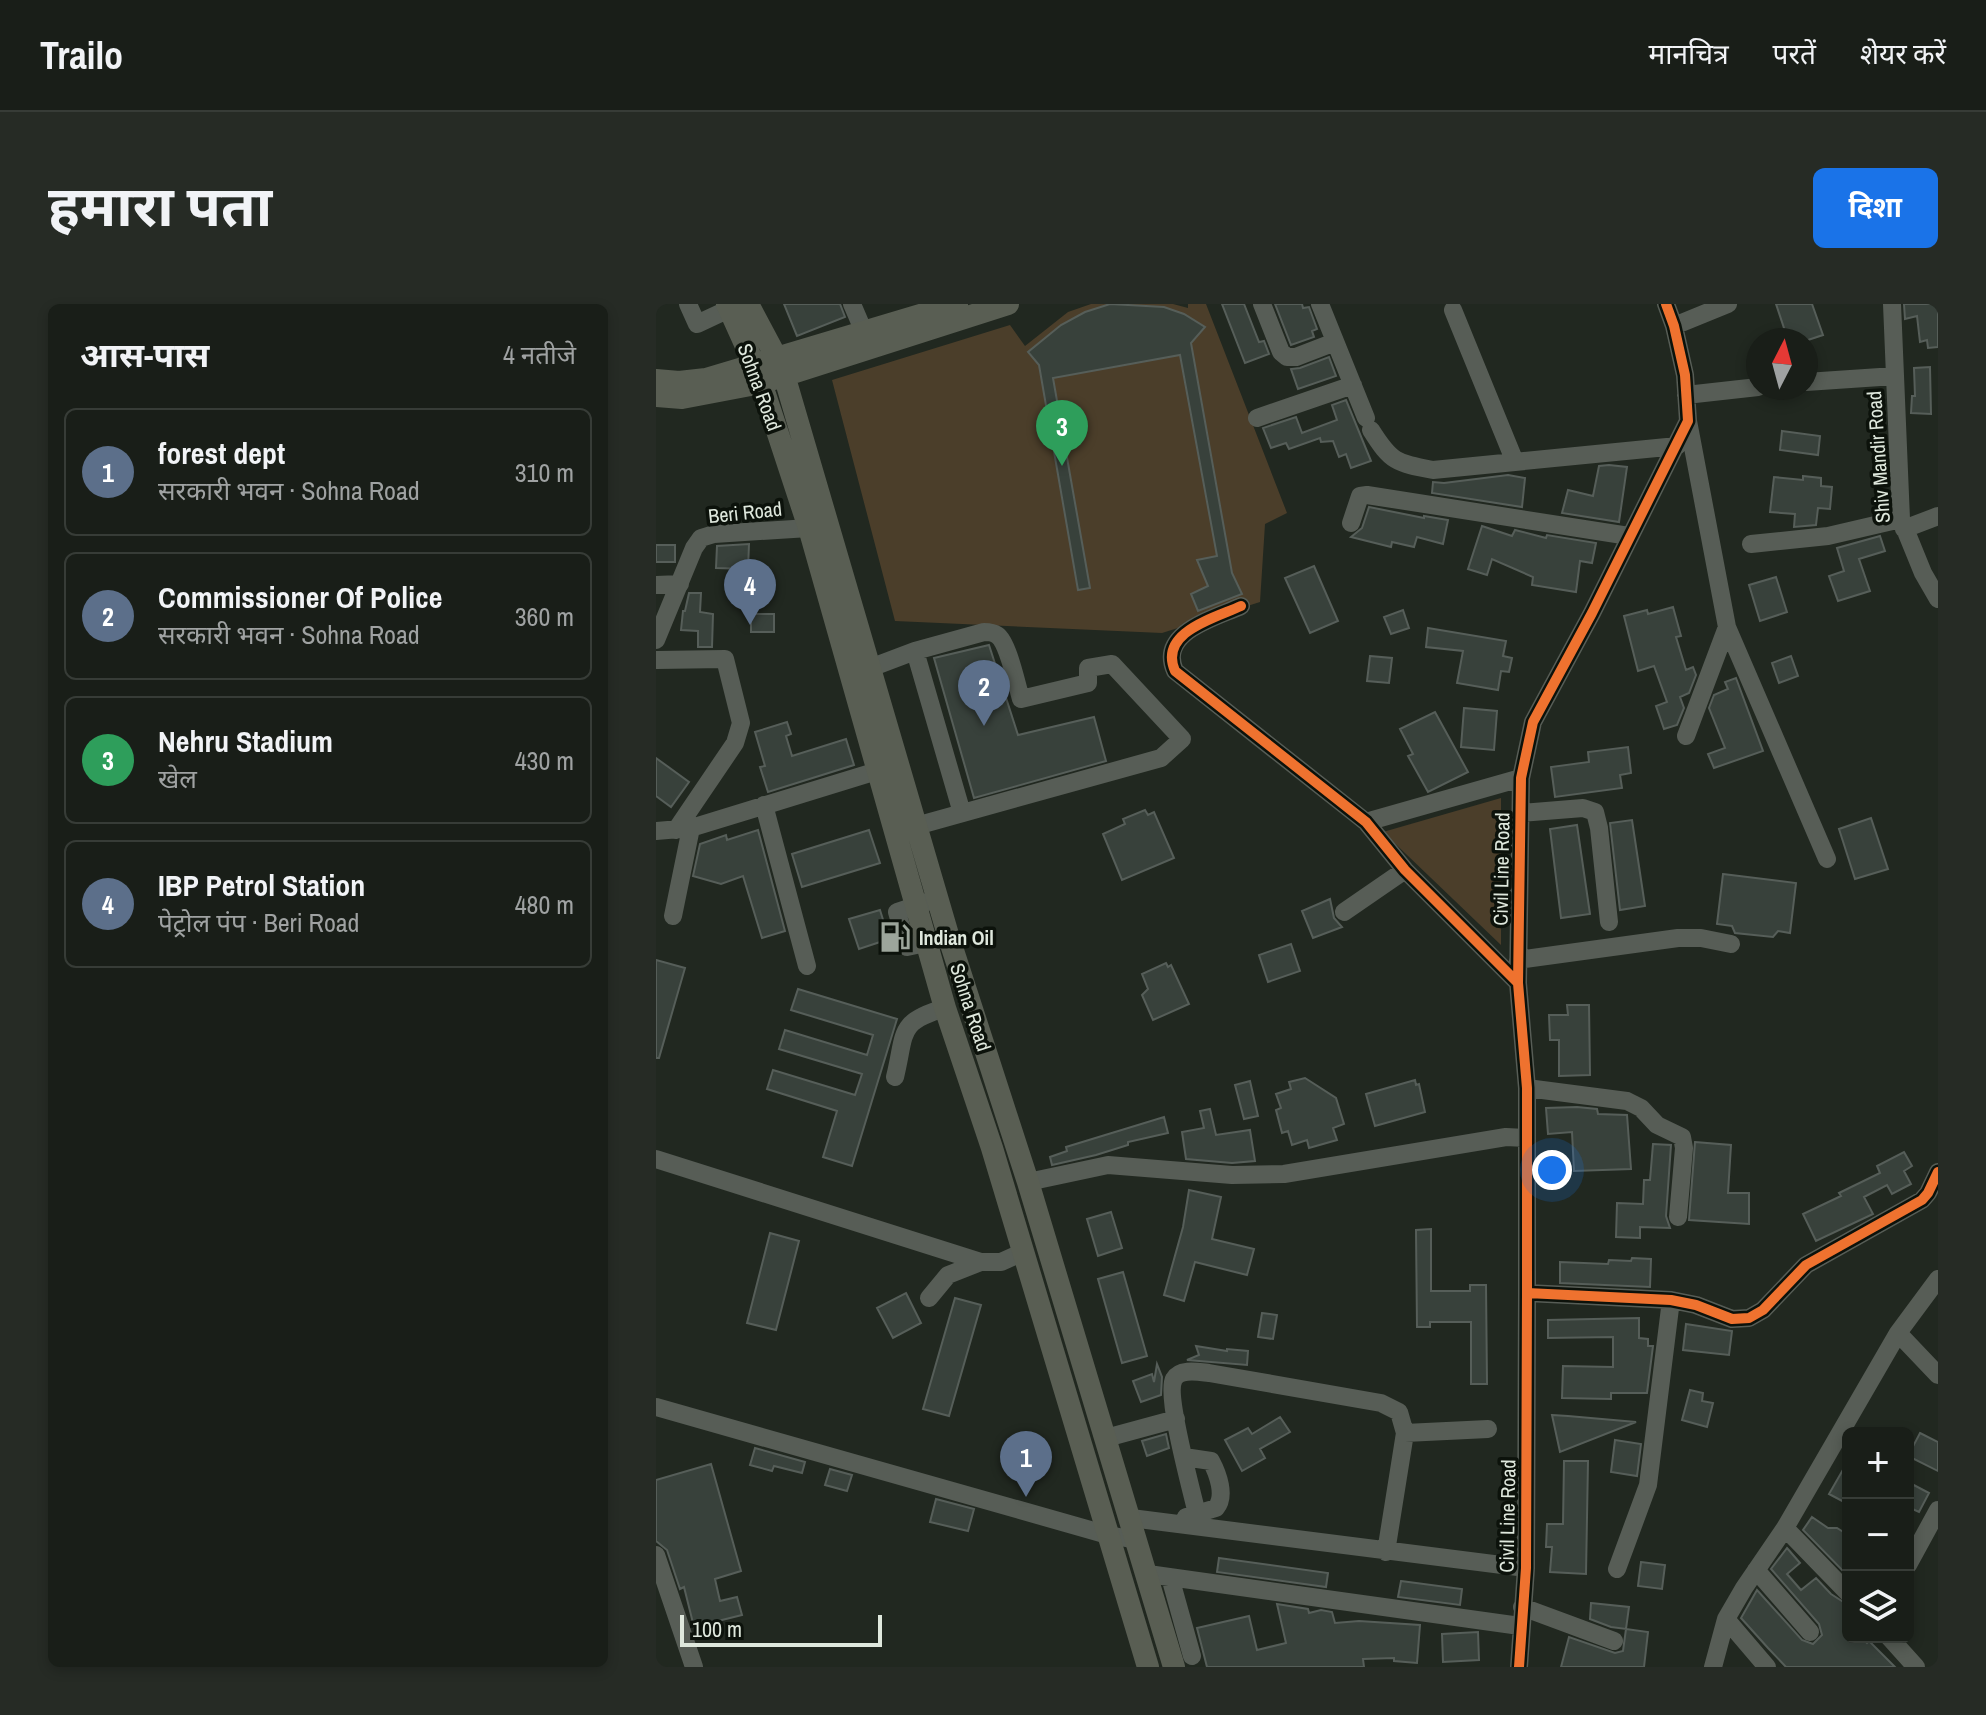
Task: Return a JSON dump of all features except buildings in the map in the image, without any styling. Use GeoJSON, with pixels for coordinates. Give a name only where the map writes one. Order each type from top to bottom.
{"type":"FeatureCollection","features":[{"type":"Feature","properties":{"kind":"main road"},"geometry":{"type":"LineString","coordinates":[[656,380],[679,382],[769,371],[920,309],[957,304]]}},
{"type":"Feature","properties":{"kind":"main road"},"geometry":{"type":"LineString","coordinates":[[656,396],[682,398],[1008,304]]}},
{"type":"Feature","properties":{"kind":"main road","name":"Sohna Road"},"geometry":{"type":"LineString","coordinates":[[735,306],[769,371],[860,671],[877,771],[1028,1182],[1134,1529],[1159,1576],[1183,1662]]}},
{"type":"Feature","properties":{"kind":"main road","name":"Sohna Road"},"geometry":{"type":"LineString","coordinates":[[769,371],[809,528],[916,826],[927,902]]}},
{"type":"Feature","properties":{"kind":"main road","name":"Sohna Road"},"geometry":{"type":"LineString","coordinates":[[939,940],[945,1008],[1023,1252],[1148,1667]]}},
{"type":"Feature","properties":{"kind":"street"},"geometry":{"type":"LineString","coordinates":[[688,304],[697,324],[735,306]]}},
{"type":"Feature","properties":{"kind":"street"},"geometry":{"type":"LineString","coordinates":[[852,304],[864,332]]}},
{"type":"Feature","properties":{"kind":"street"},"geometry":{"type":"LineString","coordinates":[[1262,304],[1281,352],[1287,357],[1296,357],[1335,342]]}},
{"type":"Feature","properties":{"kind":"street"},"geometry":{"type":"LineString","coordinates":[[1320,304],[1368,424],[1385,453],[1396,461],[1433,470],[1677,446]]}},
{"type":"Feature","properties":{"kind":"street"},"geometry":{"type":"LineString","coordinates":[[1672,311],[1728,304]]}},
{"type":"Feature","properties":{"kind":"street","name":"Shiv Mandir Road"},"geometry":{"type":"LineString","coordinates":[[1892,304],[1903,524],[1938,599]]}},
{"type":"Feature","properties":{"kind":"street"},"geometry":{"type":"LineString","coordinates":[[1453,310],[1515,462]]}},
{"type":"Feature","properties":{"kind":"street","name":"Civil Line Road"},"geometry":{"type":"LineString","coordinates":[[1519,1667],[1526,1568],[1527,1293],[1527,1088],[1518,983],[1521,778],[1533,722],[1688,421],[1672,311]]}},
{"type":"Feature","properties":{"kind":"street"},"geometry":{"type":"LineString","coordinates":[[1818,381],[1895,376]]}},
{"type":"Feature","properties":{"kind":"street"},"geometry":{"type":"LineString","coordinates":[[1257,418],[1353,385]]}},
{"type":"Feature","properties":{"kind":"street"},"geometry":{"type":"LineString","coordinates":[[1686,395],[1746,388]]}},
{"type":"Feature","properties":{"kind":"street"},"geometry":{"type":"LineString","coordinates":[[1688,421],[1727,627],[1827,859]]}},
{"type":"Feature","properties":{"kind":"street"},"geometry":{"type":"LineString","coordinates":[[1351,523],[1360,496],[1367,495],[1629,536]]}},
{"type":"Feature","properties":{"kind":"street"},"geometry":{"type":"LineString","coordinates":[[1751,544],[1828,536],[1938,516]]}},
{"type":"Feature","properties":{"kind":"street","name":"Beri Road"},"geometry":{"type":"LineString","coordinates":[[656,640],[694,548],[706,535],[809,528]]}},
{"type":"Feature","properties":{"kind":"street"},"geometry":{"type":"LineString","coordinates":[[656,585],[680,584]]}},
{"type":"Feature","properties":{"kind":"street"},"geometry":{"type":"LineString","coordinates":[[1241,606],[1186,631],[1177,640],[1173,654],[1175,671],[1366,822],[1405,870],[1518,983]]}},
{"type":"Feature","properties":{"kind":"street"},"geometry":{"type":"LineString","coordinates":[[1686,736],[1727,627]]}},
{"type":"Feature","properties":{"kind":"street"},"geometry":{"type":"LineString","coordinates":[[860,671],[915,651],[984,632],[996,634],[1006,650],[1021,699],[1088,683],[1088,668],[1112,664],[1182,739],[1161,758],[916,826]]}},
{"type":"Feature","properties":{"kind":"street"},"geometry":{"type":"LineString","coordinates":[[915,651],[962,813]]}},
{"type":"Feature","properties":{"kind":"street"},"geometry":{"type":"LineString","coordinates":[[656,660],[725,659],[741,723],[735,743],[684,829],[673,916]]}},
{"type":"Feature","properties":{"kind":"street"},"geometry":{"type":"LineString","coordinates":[[656,831],[684,829],[877,771]]}},
{"type":"Feature","properties":{"kind":"street"},"geometry":{"type":"LineString","coordinates":[[1366,822],[1521,778]]}},
{"type":"Feature","properties":{"kind":"street"},"geometry":{"type":"LineString","coordinates":[[764,805],[807,966]]}},
{"type":"Feature","properties":{"kind":"street"},"geometry":{"type":"LineString","coordinates":[[1520,813],[1583,808],[1595,812],[1609,922]]}},
{"type":"Feature","properties":{"kind":"street"},"geometry":{"type":"LineString","coordinates":[[1344,912],[1405,870]]}},
{"type":"Feature","properties":{"kind":"street"},"geometry":{"type":"LineString","coordinates":[[927,902],[897,912],[907,947],[939,940]]}},
{"type":"Feature","properties":{"kind":"street"},"geometry":{"type":"LineString","coordinates":[[1518,960],[1678,938],[1701,938],[1731,944]]}},
{"type":"Feature","properties":{"kind":"street"},"geometry":{"type":"LineString","coordinates":[[895,1077],[907,1025],[918,1016],[945,1008]]}},
{"type":"Feature","properties":{"kind":"street"},"geometry":{"type":"LineString","coordinates":[[1527,1088],[1627,1101],[1641,1108],[1657,1125],[1682,1137],[1684,1148],[1678,1217]]}},
{"type":"Feature","properties":{"kind":"street"},"geometry":{"type":"LineString","coordinates":[[1028,1182],[1108,1165],[1232,1175],[1284,1174],[1506,1137],[1526,1138]]}},
{"type":"Feature","properties":{"kind":"street"},"geometry":{"type":"LineString","coordinates":[[656,1159],[981,1262],[1001,1262],[1023,1252]]}},
{"type":"Feature","properties":{"kind":"street"},"geometry":{"type":"LineString","coordinates":[[1527,1293],[1671,1300],[1696,1305],[1732,1319],[1749,1318],[1763,1310],[1806,1265],[1922,1200],[1938,1172]]}},
{"type":"Feature","properties":{"kind":"street"},"geometry":{"type":"LineString","coordinates":[[929,1298],[948,1275],[981,1262]]}},
{"type":"Feature","properties":{"kind":"street"},"geometry":{"type":"LineString","coordinates":[[1713,1667],[1726,1619],[1785,1528],[1898,1333],[1938,1279]]}},
{"type":"Feature","properties":{"kind":"street"},"geometry":{"type":"LineString","coordinates":[[1617,1569],[1648,1485],[1671,1300]]}},
{"type":"Feature","properties":{"kind":"street"},"geometry":{"type":"LineString","coordinates":[[1898,1333],[1938,1375]]}},
{"type":"Feature","properties":{"kind":"street"},"geometry":{"type":"LineString","coordinates":[[1197,1514],[1176,1419],[1172,1380],[1178,1374],[1187,1371],[1209,1373],[1381,1403],[1399,1412],[1405,1433],[1386,1552]]}},
{"type":"Feature","properties":{"kind":"street"},"geometry":{"type":"LineString","coordinates":[[656,1407],[1108,1535],[1168,1523],[1220,1504],[1220,1488],[1211,1461],[1184,1457]]}},
{"type":"Feature","properties":{"kind":"street"},"geometry":{"type":"LineString","coordinates":[[1106,1438],[1176,1419]]}},
{"type":"Feature","properties":{"kind":"street"},"geometry":{"type":"LineString","coordinates":[[1405,1433],[1488,1429]]}},
{"type":"Feature","properties":{"kind":"street"},"geometry":{"type":"LineString","coordinates":[[1914,1558],[1933,1537],[1938,1510]]}},
{"type":"Feature","properties":{"kind":"street"},"geometry":{"type":"LineString","coordinates":[[1168,1523],[1526,1568]]}},
{"type":"Feature","properties":{"kind":"street"},"geometry":{"type":"LineString","coordinates":[[1785,1528],[1842,1587]]}},
{"type":"Feature","properties":{"kind":"street"},"geometry":{"type":"LineString","coordinates":[[656,1555],[694,1667]]}},
{"type":"Feature","properties":{"kind":"street"},"geometry":{"type":"LineString","coordinates":[[1756,1570],[1810,1632]]}},
{"type":"Feature","properties":{"kind":"street"},"geometry":{"type":"LineString","coordinates":[[1159,1576],[1520,1626]]}},
{"type":"Feature","properties":{"kind":"street"},"geometry":{"type":"LineString","coordinates":[[1522,1607],[1614,1641]]}},
{"type":"Feature","properties":{"kind":"street"},"geometry":{"type":"LineString","coordinates":[[1726,1619],[1767,1667]]}},
{"type":"Feature","properties":{"kind":"street"},"geometry":{"type":"LineString","coordinates":[[1894,1643],[1916,1667]]}},
{"type":"Feature","properties":{"kind":"shaded area"},"geometry":{"type":"Polygon","coordinates":[[[1091,304],[1173,304],[1188,308],[1188,304],[1206,304],[1287,513],[1265,524],[1260,602],[1162,633],[895,621],[832,380],[1010,325],[1025,346],[1068,312],[1091,304]]]}},
{"type":"Feature","properties":{"kind":"shaded area"},"geometry":{"type":"Polygon","coordinates":[[[1501,798],[1501,945],[1383,832],[1501,798]]]}},
{"type":"Feature","properties":{"kind":"cycle path"},"geometry":{"type":"LineString","coordinates":[[1519,1667],[1526,1568],[1527,1293],[1527,1088],[1518,983],[1521,778],[1533,722],[1592,613],[1688,421],[1685,375],[1666,304]]}},
{"type":"Feature","properties":{"kind":"cycle path"},"geometry":{"type":"LineString","coordinates":[[1241,606],[1192,628],[1182,636],[1174,646],[1172,658],[1175,671],[1366,822],[1405,870],[1518,983]]}},
{"type":"Feature","properties":{"kind":"cycle path"},"geometry":{"type":"LineString","coordinates":[[1527,1293],[1671,1300],[1696,1305],[1732,1319],[1749,1318],[1763,1310],[1806,1265],[1922,1200],[1938,1172]]}},
{"type":"Feature","properties":{"kind":"place","name":"Nehru Stadium"},"geometry":{"type":"Point","coordinates":[1062,466]}},
{"type":"Feature","properties":{"kind":"place","name":"IBP Petrol Station"},"geometry":{"type":"Point","coordinates":[750,625]}},
{"type":"Feature","properties":{"kind":"place","name":"Commissioner Of Police"},"geometry":{"type":"Point","coordinates":[984,726]}},
{"type":"Feature","properties":{"kind":"place","name":"Indian Oil"},"geometry":{"type":"Point","coordinates":[895,937]}},
{"type":"Feature","properties":{"kind":"place","name":"forest dept"},"geometry":{"type":"Point","coordinates":[1026,1497]}}]}
